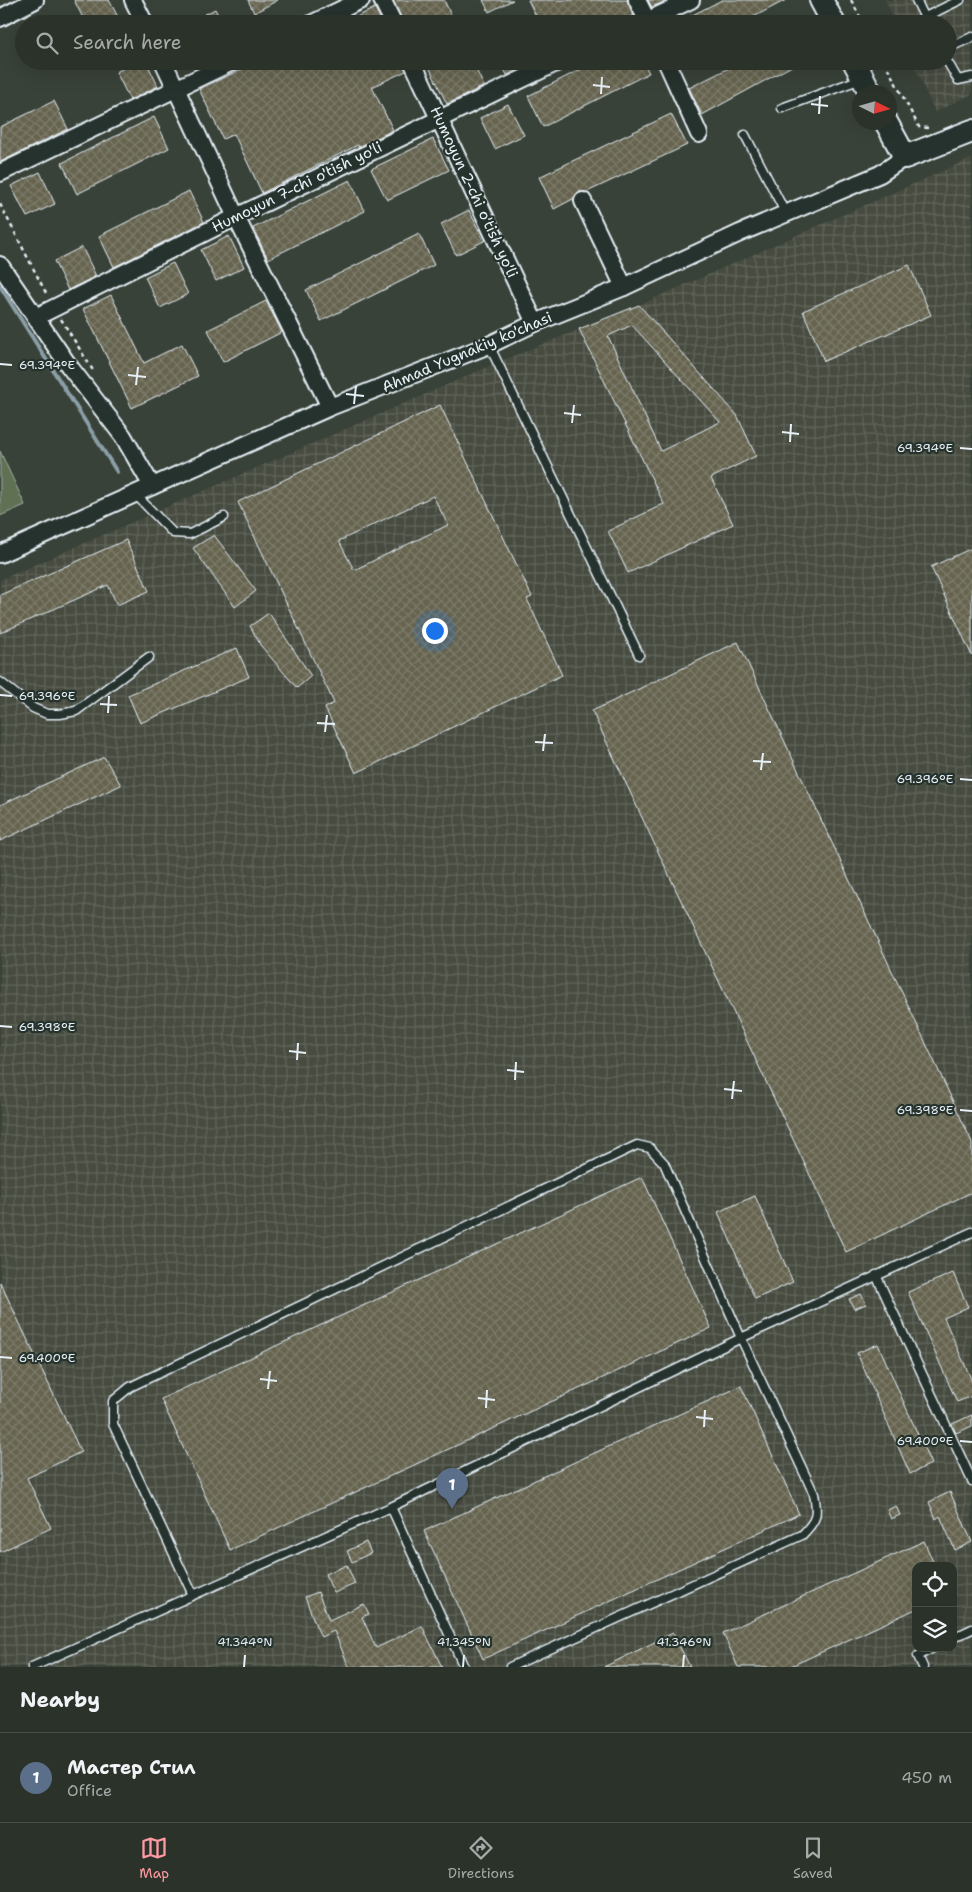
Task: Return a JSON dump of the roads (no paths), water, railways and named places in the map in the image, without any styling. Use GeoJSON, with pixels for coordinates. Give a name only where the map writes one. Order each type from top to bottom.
{"type":"FeatureCollection","features":[{"type":"Feature","properties":{"kind":"street"},"geometry":{"type":"LineString","coordinates":[[0,18],[36,0]]}},
{"type":"Feature","properties":{"kind":"street"},"geometry":{"type":"LineString","coordinates":[[133,0],[140,15]]}},
{"type":"Feature","properties":{"kind":"street"},"geometry":{"type":"LineString","coordinates":[[329,15],[360,0]]}},
{"type":"Feature","properties":{"kind":"street"},"geometry":{"type":"LineString","coordinates":[[382,0],[390,15]]}},
{"type":"Feature","properties":{"kind":"street"},"geometry":{"type":"LineString","coordinates":[[637,0],[643,15]]}},
{"type":"Feature","properties":{"kind":"street"},"geometry":{"type":"LineString","coordinates":[[662,15],[691,0]]}},
{"type":"Feature","properties":{"kind":"street"},"geometry":{"type":"LineString","coordinates":[[821,0],[829,15]]}},
{"type":"Feature","properties":{"kind":"street"},"geometry":{"type":"LineString","coordinates":[[167,70],[236,217],[330,408]]}},
{"type":"Feature","properties":{"kind":"street"},"geometry":{"type":"LineString","coordinates":[[0,173],[215,70]]}},
{"type":"Feature","properties":{"kind":"street","name":"Humoyun 2-chi o'tish yo'li"},"geometry":{"type":"LineString","coordinates":[[416,70],[535,323]]}},
{"type":"Feature","properties":{"kind":"street","name":"Humoyun 7-chi o'tish yo'li"},"geometry":{"type":"LineString","coordinates":[[36,317],[236,217],[541,70]]}},
{"type":"Feature","properties":{"kind":"street"},"geometry":{"type":"LineString","coordinates":[[670,70],[698,134]]}},
{"type":"Feature","properties":{"kind":"street"},"geometry":{"type":"LineString","coordinates":[[890,130],[905,157]]}},
{"type":"Feature","properties":{"kind":"street","name":"Ahmad Yugnakiy ko'chasi"},"geometry":{"type":"LineString","coordinates":[[0,554],[330,408],[489,345],[535,323],[624,287],[740,232],[880,174],[905,157],[936,147],[972,130]]}},
{"type":"Feature","properties":{"kind":"street"},"geometry":{"type":"LineString","coordinates":[[583,201],[624,287]]}},
{"type":"Feature","properties":{"kind":"street"},"geometry":{"type":"LineString","coordinates":[[0,265],[123,436],[152,486]]}},
{"type":"Feature","properties":{"kind":"lane"},"geometry":{"type":"LineString","coordinates":[[916,0],[924,15]]}},
{"type":"Feature","properties":{"kind":"lane"},"geometry":{"type":"LineString","coordinates":[[936,15],[960,0]]}},
{"type":"Feature","properties":{"kind":"lane"},"geometry":{"type":"LineString","coordinates":[[957,44],[972,37]]}},
{"type":"Feature","properties":{"kind":"lane"},"geometry":{"type":"LineString","coordinates":[[952,70],[958,80],[972,77]]}},
{"type":"Feature","properties":{"kind":"lane"},"geometry":{"type":"LineString","coordinates":[[782,108],[862,77]]}},
{"type":"Feature","properties":{"kind":"lane"},"geometry":{"type":"LineString","coordinates":[[745,135],[786,214]]}},
{"type":"Feature","properties":{"kind":"lane"},"geometry":{"type":"LineString","coordinates":[[489,345],[639,655]]}},
{"type":"Feature","properties":{"kind":"lane"},"geometry":{"type":"LineString","coordinates":[[135,494],[172,533],[190,534],[224,518]]}},
{"type":"Feature","properties":{"kind":"lane"},"geometry":{"type":"LineString","coordinates":[[0,682],[33,708],[47,714],[60,714],[76,711],[149,658]]}},
{"type":"Feature","properties":{"kind":"lane"},"geometry":{"type":"LineString","coordinates":[[193,1595],[113,1424],[113,1401],[130,1387],[637,1145],[650,1148],[664,1163],[741,1338],[814,1494],[817,1511],[814,1524],[802,1535],[510,1667]]}},
{"type":"Feature","properties":{"kind":"lane"},"geometry":{"type":"LineString","coordinates":[[32,1667],[391,1507],[741,1338],[972,1232]]}},
{"type":"Feature","properties":{"kind":"lane"},"geometry":{"type":"LineString","coordinates":[[876,1275],[972,1481]]}},
{"type":"Feature","properties":{"kind":"lane"},"geometry":{"type":"LineString","coordinates":[[391,1507],[464,1667]]}},
{"type":"Feature","properties":{"kind":"lane"},"geometry":{"type":"LineString","coordinates":[[957,1636],[972,1629]]}},
{"type":"Feature","properties":{"kind":"lane"},"geometry":{"type":"LineString","coordinates":[[923,1667],[918,1656],[925,1652]]}},
{"type":"Feature","properties":{"kind":"waterway"},"geometry":{"type":"LineString","coordinates":[[0,286],[117,472]]}},
{"type":"Feature","properties":{"kind":"place","name":"Мастер Стил"},"geometry":{"type":"Point","coordinates":[452,1509]}}]}
